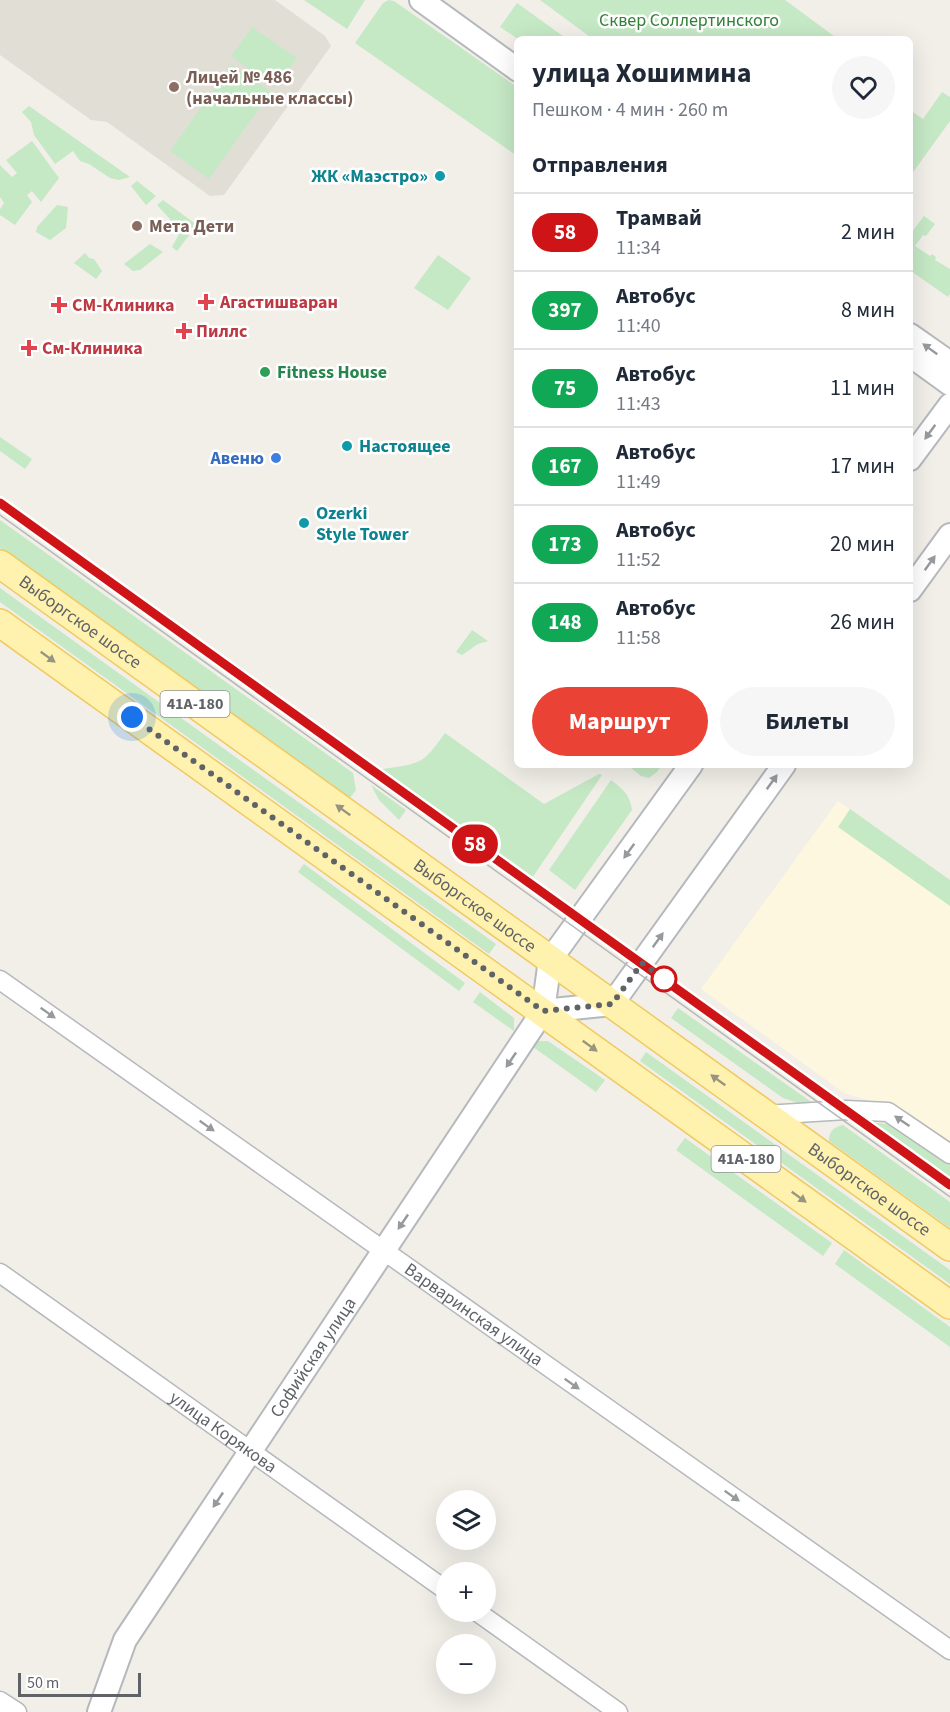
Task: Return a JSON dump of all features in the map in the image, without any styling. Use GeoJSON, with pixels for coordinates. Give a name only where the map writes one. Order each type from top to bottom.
{"type":"FeatureCollection","features":[{"type":"Feature","properties":{"kind":"main road","name":"Выборгское шоссе"},"geometry":{"type":"LineString","coordinates":[[0,564],[950,1247]]}},
{"type":"Feature","properties":{"kind":"main road","name":"41А-180"},"geometry":{"type":"LineString","coordinates":[[2,628],[543,1011],[950,1305]]}},
{"type":"Feature","properties":{"kind":"street"},"geometry":{"type":"LineString","coordinates":[[421,0],[514,67]]}},
{"type":"Feature","properties":{"kind":"street"},"geometry":{"type":"LineString","coordinates":[[442,0],[514,51]]}},
{"type":"Feature","properties":{"kind":"street"},"geometry":{"type":"LineString","coordinates":[[913,337],[950,363]]}},
{"type":"Feature","properties":{"kind":"street"},"geometry":{"type":"LineString","coordinates":[[913,357],[950,384]]}},
{"type":"Feature","properties":{"kind":"street"},"geometry":{"type":"LineString","coordinates":[[913,455],[950,405]]}},
{"type":"Feature","properties":{"kind":"street"},"geometry":{"type":"LineString","coordinates":[[913,586],[950,535]]}},
{"type":"Feature","properties":{"kind":"street"},"geometry":{"type":"LineString","coordinates":[[688,768],[550,960],[543,1011],[612,1004],[782,768]]}},
{"type":"Feature","properties":{"kind":"street","name":"Варваринская улица"},"geometry":{"type":"LineString","coordinates":[[0,980],[950,1650]]}},
{"type":"Feature","properties":{"kind":"street","name":"Софийская улица"},"geometry":{"type":"LineString","coordinates":[[99,1712],[125,1640],[543,1011]]}},
{"type":"Feature","properties":{"kind":"street"},"geometry":{"type":"LineString","coordinates":[[765,1114],[846,1110],[888,1112],[950,1154]]}},
{"type":"Feature","properties":{"kind":"street","name":"улица Корякова"},"geometry":{"type":"LineString","coordinates":[[0,1273],[436,1583]]}},
{"type":"Feature","properties":{"kind":"street"},"geometry":{"type":"LineString","coordinates":[[491,1622],[618,1712]]}},
{"type":"Feature","properties":{"kind":"street"},"geometry":{"type":"LineString","coordinates":[[0,1701],[17,1712]]}},
{"type":"Feature","properties":{"kind":"shaded area","name":"Лицей № 486 (начальные классы)"},"geometry":{"type":"Polygon","coordinates":[[[0,0],[275,0],[325,36],[331,46],[224,195],[210,196],[107,122],[91,120],[0,55],[0,0]]]}},
{"type":"Feature","properties":{"kind":"shaded area"},"geometry":{"type":"Polygon","coordinates":[[[838,801],[950,880],[950,1142],[908,1112],[844,1093],[701,989],[838,801]]]}},
{"type":"Feature","properties":{"kind":"green space"},"geometry":{"type":"Polygon","coordinates":[[[304,0],[365,0],[347,29],[304,0]]]}},
{"type":"Feature","properties":{"kind":"green space"},"geometry":{"type":"Polygon","coordinates":[[[389,0],[394,1],[514,85],[514,154],[355,43],[383,3],[389,0]]]}},
{"type":"Feature","properties":{"kind":"green space","name":"Сквер Соллертинского"},"geometry":{"type":"Polygon","coordinates":[[[540,0],[785,0],[834,36],[589,36],[540,0]]]}},
{"type":"Feature","properties":{"kind":"green space"},"geometry":{"type":"Polygon","coordinates":[[[517,3],[563,36],[514,36],[500,27],[517,3]]]}},
{"type":"Feature","properties":{"kind":"green space"},"geometry":{"type":"Polygon","coordinates":[[[252,27],[297,58],[275,88],[231,56],[252,27]]]}},
{"type":"Feature","properties":{"kind":"green space"},"geometry":{"type":"Polygon","coordinates":[[[232,64],[271,92],[209,179],[170,151],[232,64]]]}},
{"type":"Feature","properties":{"kind":"green space"},"geometry":{"type":"Polygon","coordinates":[[[942,92],[950,97],[950,121],[913,172],[913,112],[923,119],[942,92]]]}},
{"type":"Feature","properties":{"kind":"green space"},"geometry":{"type":"Polygon","coordinates":[[[29,106],[130,177],[119,180],[110,178],[89,164],[80,161],[73,151],[55,164],[34,135],[31,122],[22,112],[29,106]]]}},
{"type":"Feature","properties":{"kind":"green space"},"geometry":{"type":"Polygon","coordinates":[[[32,141],[59,178],[41,202],[32,191],[27,195],[32,202],[15,225],[0,215],[0,209],[4,203],[0,197],[0,165],[12,177],[17,173],[6,160],[32,141]]]}},
{"type":"Feature","properties":{"kind":"green space"},"geometry":{"type":"Polygon","coordinates":[[[137,181],[156,196],[146,205],[131,186],[137,181]]]}},
{"type":"Feature","properties":{"kind":"green space"},"geometry":{"type":"Polygon","coordinates":[[[163,200],[197,225],[177,251],[172,247],[178,236],[170,219],[157,205],[163,200]]]}},
{"type":"Feature","properties":{"kind":"green space"},"geometry":{"type":"Polygon","coordinates":[[[57,205],[68,207],[66,228],[50,240],[36,232],[37,227],[57,205]]]}},
{"type":"Feature","properties":{"kind":"green space"},"geometry":{"type":"Polygon","coordinates":[[[924,216],[935,224],[915,246],[930,256],[932,254],[936,257],[935,260],[950,269],[948,297],[913,272],[913,230],[924,216]]]}},
{"type":"Feature","properties":{"kind":"green space"},"geometry":{"type":"Polygon","coordinates":[[[150,244],[163,252],[140,270],[133,271],[124,264],[150,244]]]}},
{"type":"Feature","properties":{"kind":"green space"},"geometry":{"type":"Polygon","coordinates":[[[85,253],[89,258],[94,259],[102,271],[96,279],[74,263],[85,253]]]}},
{"type":"Feature","properties":{"kind":"green space"},"geometry":{"type":"Polygon","coordinates":[[[438,255],[471,278],[448,310],[414,288],[438,255]]]}},
{"type":"Feature","properties":{"kind":"green space"},"geometry":{"type":"Polygon","coordinates":[[[0,437],[32,459],[25,469],[0,451],[0,437]]]}},
{"type":"Feature","properties":{"kind":"green space"},"geometry":{"type":"Polygon","coordinates":[[[0,520],[353,773],[356,790],[349,799],[0,548],[0,520]]]}},
{"type":"Feature","properties":{"kind":"green space"},"geometry":{"type":"Polygon","coordinates":[[[0,588],[496,944],[489,954],[0,602],[0,588]]]}},
{"type":"Feature","properties":{"kind":"green space"},"geometry":{"type":"Polygon","coordinates":[[[472,630],[488,641],[478,644],[462,655],[456,652],[472,630]]]}},
{"type":"Feature","properties":{"kind":"green space"},"geometry":{"type":"Polygon","coordinates":[[[445,733],[544,804],[599,774],[602,775],[530,881],[378,772],[420,761],[426,757],[445,733]]]}},
{"type":"Feature","properties":{"kind":"green space"},"geometry":{"type":"Polygon","coordinates":[[[631,768],[660,768],[649,778],[641,776],[631,768]]]}},
{"type":"Feature","properties":{"kind":"green space"},"geometry":{"type":"Polygon","coordinates":[[[611,780],[630,800],[632,810],[575,890],[549,870],[611,780]]]}},
{"type":"Feature","properties":{"kind":"green space"},"geometry":{"type":"Polygon","coordinates":[[[371,785],[406,810],[399,820],[379,800],[371,785]]]}},
{"type":"Feature","properties":{"kind":"green space"},"geometry":{"type":"Polygon","coordinates":[[[850,809],[950,880],[950,906],[838,827],[850,809]]]}},
{"type":"Feature","properties":{"kind":"green space"},"geometry":{"type":"Polygon","coordinates":[[[304,864],[465,983],[459,991],[298,872],[304,864]]]}},
{"type":"Feature","properties":{"kind":"green space"},"geometry":{"type":"Polygon","coordinates":[[[480,992],[514,1018],[514,1031],[473,1002],[480,992]]]}},
{"type":"Feature","properties":{"kind":"green space"},"geometry":{"type":"Polygon","coordinates":[[[678,1008],[817,1106],[804,1105],[783,1098],[671,1018],[678,1008]]]}},
{"type":"Feature","properties":{"kind":"green space"},"geometry":{"type":"Polygon","coordinates":[[[548,1041],[605,1080],[596,1092],[529,1044],[548,1041]]]}},
{"type":"Feature","properties":{"kind":"green space"},"geometry":{"type":"Polygon","coordinates":[[[646,1052],[950,1270],[950,1284],[640,1061],[646,1052]]]}},
{"type":"Feature","properties":{"kind":"green space"},"geometry":{"type":"Polygon","coordinates":[[[868,1122],[887,1124],[900,1129],[950,1165],[950,1180],[868,1122]]]}},
{"type":"Feature","properties":{"kind":"green space"},"geometry":{"type":"Polygon","coordinates":[[[843,1125],[950,1202],[950,1228],[829,1141],[833,1130],[843,1125]]]}},
{"type":"Feature","properties":{"kind":"green space"},"geometry":{"type":"Polygon","coordinates":[[[685,1138],[832,1243],[823,1256],[676,1150],[685,1138]]]}},
{"type":"Feature","properties":{"kind":"green space"},"geometry":{"type":"Polygon","coordinates":[[[844,1250],[950,1327],[950,1347],[835,1264],[844,1250]]]}},
{"type":"Feature","properties":{"kind":"tram line"},"geometry":{"type":"LineString","coordinates":[[0,503],[950,1185]]}},
{"type":"Feature","properties":{"kind":"tram line","name":"58"},"geometry":{"type":"LineString","coordinates":[[0,503],[950,1185]]}},
{"type":"Feature","properties":{"kind":"tram line"},"geometry":{"type":"LineString","coordinates":[[0,515],[950,1197]]}},
{"type":"Feature","properties":{"kind":"place","name":"Лицей № 486 (начальные классы)"},"geometry":{"type":"Point","coordinates":[174,87]}},
{"type":"Feature","properties":{"kind":"place","name":"ЖК «Маэстро»"},"geometry":{"type":"Point","coordinates":[440,176]}},
{"type":"Feature","properties":{"kind":"place","name":"Мета Дети"},"geometry":{"type":"Point","coordinates":[137,226]}},
{"type":"Feature","properties":{"kind":"place","name":"Агастишваран"},"geometry":{"type":"Point","coordinates":[206,302]}},
{"type":"Feature","properties":{"kind":"place","name":"СМ-Клиника"},"geometry":{"type":"Point","coordinates":[59,305]}},
{"type":"Feature","properties":{"kind":"place","name":"Пиллс"},"geometry":{"type":"Point","coordinates":[184,331]}},
{"type":"Feature","properties":{"kind":"place","name":"См-Клиника"},"geometry":{"type":"Point","coordinates":[29,348]}},
{"type":"Feature","properties":{"kind":"place","name":"Fitness House"},"geometry":{"type":"Point","coordinates":[265,372]}},
{"type":"Feature","properties":{"kind":"place","name":"Настоящее"},"geometry":{"type":"Point","coordinates":[347,446]}},
{"type":"Feature","properties":{"kind":"place","name":"Авеню"},"geometry":{"type":"Point","coordinates":[276,458]}},
{"type":"Feature","properties":{"kind":"place","name":"Ozerki Style Tower"},"geometry":{"type":"Point","coordinates":[304,523]}},
{"type":"Feature","properties":{"kind":"route"},"geometry":{"type":"LineString","coordinates":[[132,717],[543,1011],[612,1004],[642,963],[664,979]]}}]}
